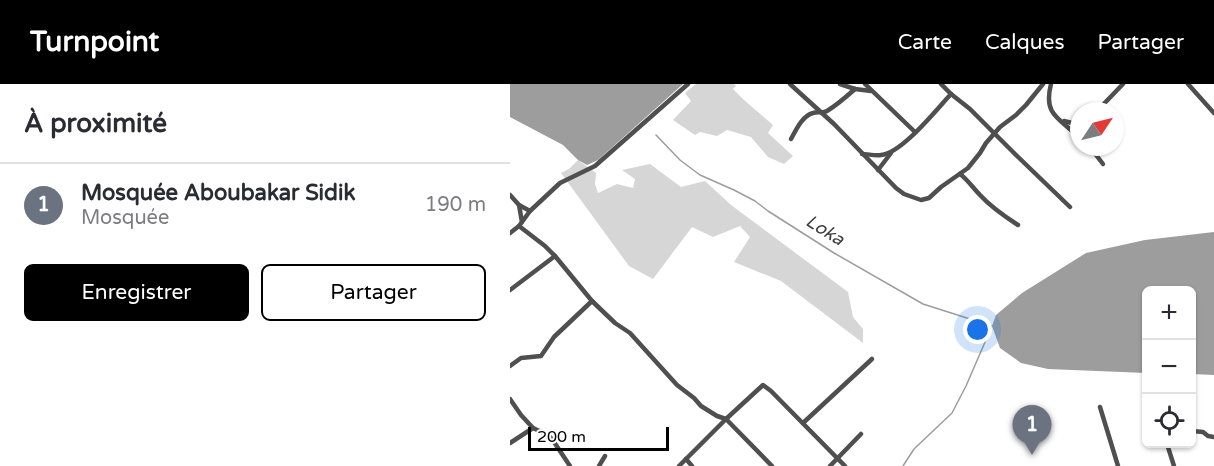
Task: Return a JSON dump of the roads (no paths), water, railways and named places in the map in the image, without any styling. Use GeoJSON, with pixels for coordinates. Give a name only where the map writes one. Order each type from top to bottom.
{"type":"FeatureCollection","features":[{"type":"Feature","properties":{"kind":"street"},"geometry":{"type":"LineString","coordinates":[[510,233],[560,183],[598,164],[688,84]]}},
{"type":"Feature","properties":{"kind":"street"},"geometry":{"type":"LineString","coordinates":[[790,84],[823,113],[896,188],[904,194],[921,200],[929,198],[968,168],[986,143],[1026,105],[1040,86],[1031,84]]}},
{"type":"Feature","properties":{"kind":"street"},"geometry":{"type":"LineString","coordinates":[[840,84],[871,91]]}},
{"type":"Feature","properties":{"kind":"street"},"geometry":{"type":"LineString","coordinates":[[865,84],[915,132]]}},
{"type":"Feature","properties":{"kind":"street"},"geometry":{"type":"LineString","coordinates":[[941,84],[970,109],[1070,207]]}},
{"type":"Feature","properties":{"kind":"street"},"geometry":{"type":"LineString","coordinates":[[1051,84],[1048,97],[1049,106],[1054,116],[1070,128]]}},
{"type":"Feature","properties":{"kind":"street"},"geometry":{"type":"LineString","coordinates":[[1106,102],[1123,84]]}},
{"type":"Feature","properties":{"kind":"street"},"geometry":{"type":"LineString","coordinates":[[1188,84],[1214,113]]}},
{"type":"Feature","properties":{"kind":"street"},"geometry":{"type":"LineString","coordinates":[[791,139],[806,118],[815,112],[823,113],[830,110],[855,89]]}},
{"type":"Feature","properties":{"kind":"street"},"geometry":{"type":"LineString","coordinates":[[862,154],[880,156],[895,149],[915,132],[951,94]]}},
{"type":"Feature","properties":{"kind":"street"},"geometry":{"type":"LineString","coordinates":[[1061,120],[1070,122]]}},
{"type":"Feature","properties":{"kind":"street"},"geometry":{"type":"LineString","coordinates":[[878,170],[895,149]]}},
{"type":"Feature","properties":{"kind":"street"},"geometry":{"type":"LineString","coordinates":[[1097,156],[1103,164]]}},
{"type":"Feature","properties":{"kind":"street"},"geometry":{"type":"LineString","coordinates":[[960,174],[996,211],[1018,225]]}},
{"type":"Feature","properties":{"kind":"street"},"geometry":{"type":"LineString","coordinates":[[510,195],[519,205],[530,211]]}},
{"type":"Feature","properties":{"kind":"street"},"geometry":{"type":"LineString","coordinates":[[519,205],[521,224],[555,256],[592,301],[615,323],[630,333],[677,385],[701,406],[726,419],[772,466]]}},
{"type":"Feature","properties":{"kind":"street"},"geometry":{"type":"LineString","coordinates":[[510,290],[555,256]]}},
{"type":"Feature","properties":{"kind":"street"},"geometry":{"type":"LineString","coordinates":[[510,366],[521,358],[541,356],[554,337],[592,301]]}},
{"type":"Feature","properties":{"kind":"street"},"geometry":{"type":"LineString","coordinates":[[803,423],[872,359]]}},
{"type":"Feature","properties":{"kind":"street"},"geometry":{"type":"LineString","coordinates":[[679,466],[762,385],[771,390],[844,466]]}},
{"type":"Feature","properties":{"kind":"street"},"geometry":{"type":"LineString","coordinates":[[510,399],[533,428],[552,439],[570,466]]}},
{"type":"Feature","properties":{"kind":"street"},"geometry":{"type":"LineString","coordinates":[[1100,407],[1118,466]]}},
{"type":"Feature","properties":{"kind":"street"},"geometry":{"type":"LineString","coordinates":[[510,443],[533,428]]}},
{"type":"Feature","properties":{"kind":"street"},"geometry":{"type":"LineString","coordinates":[[1196,431],[1214,436]]}},
{"type":"Feature","properties":{"kind":"street"},"geometry":{"type":"LineString","coordinates":[[830,466],[861,434]]}},
{"type":"Feature","properties":{"kind":"street"},"geometry":{"type":"LineString","coordinates":[[1168,448],[1174,466]]}},
{"type":"Feature","properties":{"kind":"street"},"geometry":{"type":"LineString","coordinates":[[599,466],[605,456]]}},
{"type":"Feature","properties":{"kind":"street"},"geometry":{"type":"LineString","coordinates":[[686,459],[692,466]]}},
{"type":"Feature","properties":{"kind":"waterway","name":"Loka"},"geometry":{"type":"LineString","coordinates":[[656,135],[680,160],[700,175],[755,201],[834,253],[923,304],[992,326],[952,413],[914,449],[903,466]]}},
{"type":"Feature","properties":{"kind":"place","name":"Mosquée Aboubakar Sidik"},"geometry":{"type":"Point","coordinates":[1032,455]}}]}
